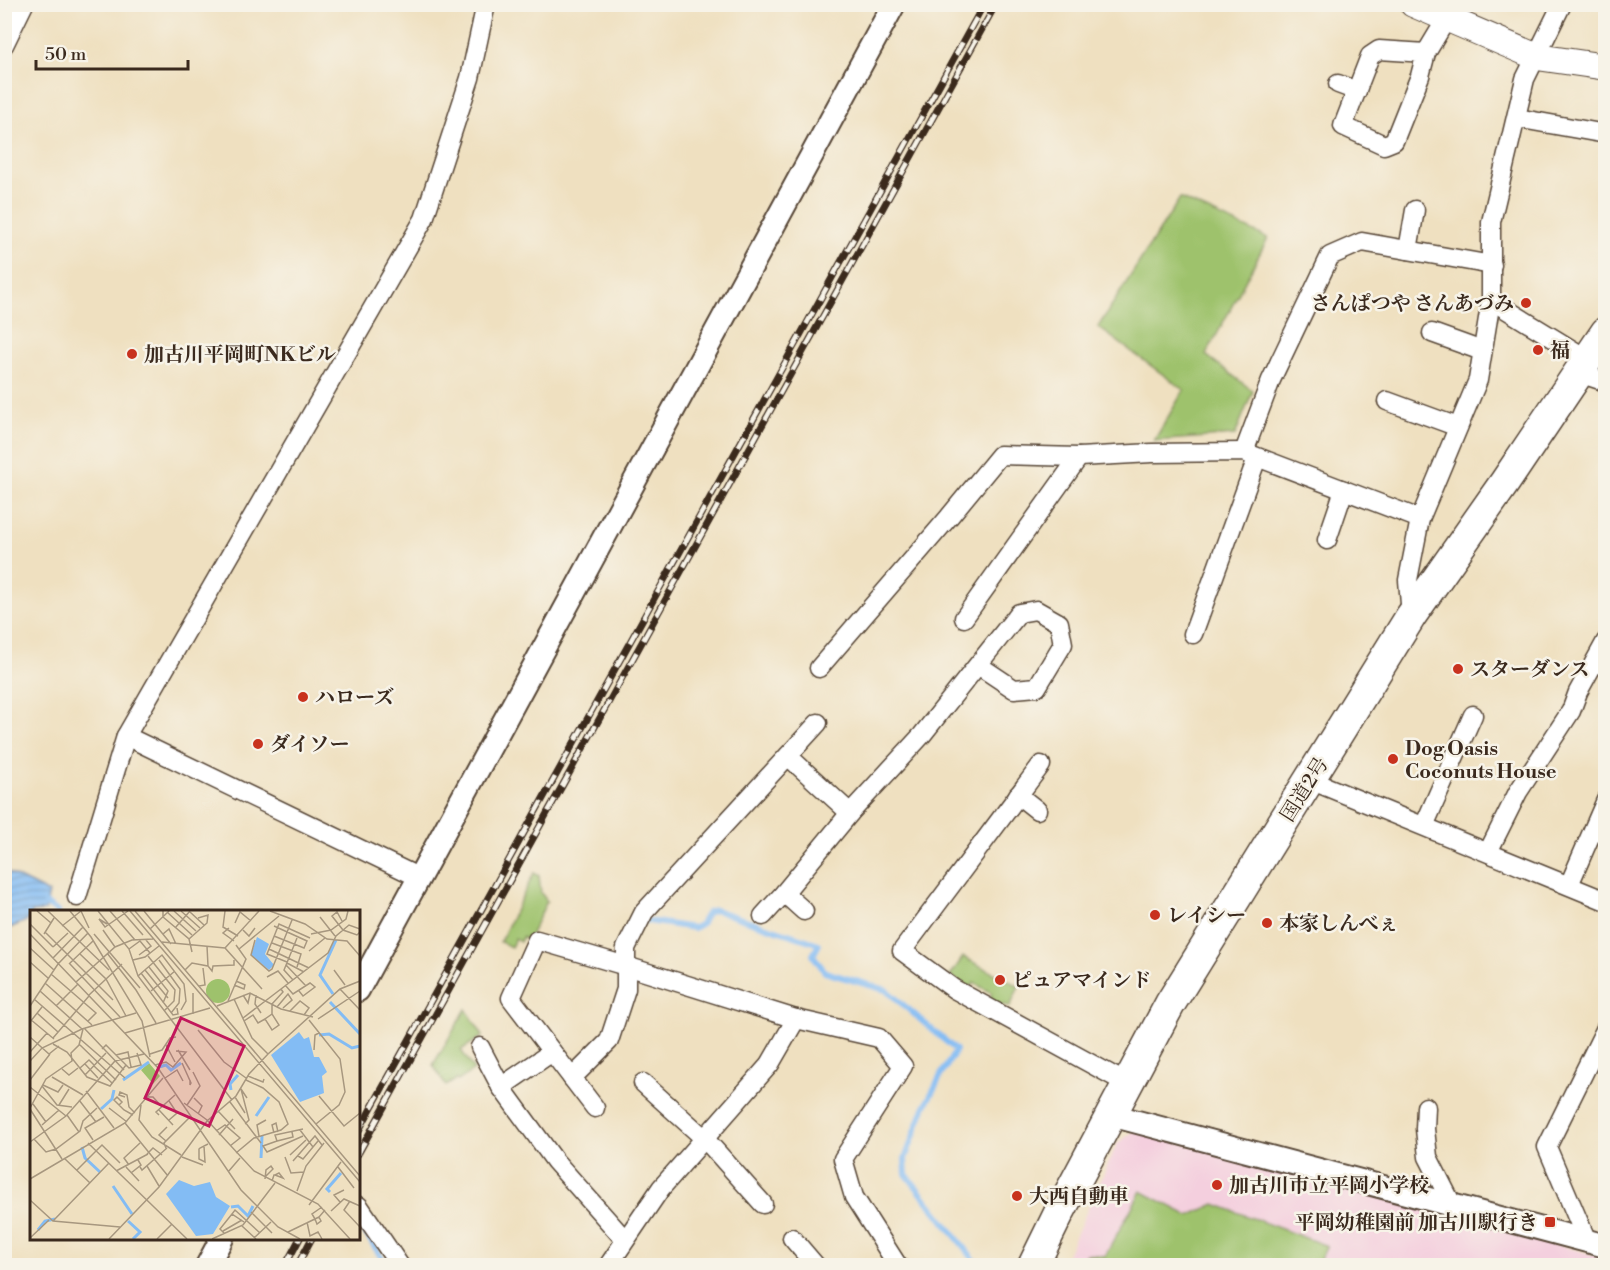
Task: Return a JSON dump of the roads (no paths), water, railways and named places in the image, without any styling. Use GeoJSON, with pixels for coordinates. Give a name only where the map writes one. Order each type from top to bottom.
{"type":"FeatureCollection","features":[{"type":"Feature","properties":{"kind":"highway","name":"国道2号"},"geometry":{"type":"LineString","coordinates":[[1033,1266],[1170,1004],[1411,616],[1505,482],[1590,371],[1605,332]]}},
{"type":"Feature","properties":{"kind":"main road"},"geometry":{"type":"LineString","coordinates":[[1413,4],[1537,57],[1605,68]]}},
{"type":"Feature","properties":{"kind":"street"},"geometry":{"type":"LineString","coordinates":[[4,45],[24,4]]}},
{"type":"Feature","properties":{"kind":"street"},"geometry":{"type":"LineString","coordinates":[[77,897],[126,736],[424,219],[471,78],[486,4]]}},
{"type":"Feature","properties":{"kind":"street"},"geometry":{"type":"LineString","coordinates":[[360,986],[894,4]]}},
{"type":"Feature","properties":{"kind":"street"},"geometry":{"type":"LineString","coordinates":[[1411,616],[1408,580],[1420,519],[1478,380],[1491,300],[1491,222],[1525,79],[1562,4]]}},
{"type":"Feature","properties":{"kind":"street"},"geometry":{"type":"LineString","coordinates":[[1426,53],[1379,50],[1370,56],[1342,126],[1384,145],[1394,141],[1420,76],[1426,53],[1447,18]]}},
{"type":"Feature","properties":{"kind":"street"},"geometry":{"type":"LineString","coordinates":[[1338,84],[1357,91]]}},
{"type":"Feature","properties":{"kind":"street"},"geometry":{"type":"LineString","coordinates":[[1517,118],[1605,134]]}},
{"type":"Feature","properties":{"kind":"street"},"geometry":{"type":"LineString","coordinates":[[1408,250],[1415,210]]}},
{"type":"Feature","properties":{"kind":"street"},"geometry":{"type":"LineString","coordinates":[[1193,634],[1250,455],[1271,380],[1330,256],[1362,242],[1492,265]]}},
{"type":"Feature","properties":{"kind":"street"},"geometry":{"type":"LineString","coordinates":[[1491,300],[1590,371]]}},
{"type":"Feature","properties":{"kind":"street"},"geometry":{"type":"LineString","coordinates":[[1432,333],[1482,351]]}},
{"type":"Feature","properties":{"kind":"street"},"geometry":{"type":"LineString","coordinates":[[1387,401],[1458,427]]}},
{"type":"Feature","properties":{"kind":"street"},"geometry":{"type":"LineString","coordinates":[[819,668],[950,517],[1000,455],[1079,457],[1152,453],[1250,455],[1420,519]]}},
{"type":"Feature","properties":{"kind":"street"},"geometry":{"type":"LineString","coordinates":[[964,618],[978,586],[1079,457]]}},
{"type":"Feature","properties":{"kind":"street"},"geometry":{"type":"LineString","coordinates":[[1327,540],[1344,490]]}},
{"type":"Feature","properties":{"kind":"street"},"geometry":{"type":"LineString","coordinates":[[763,916],[850,813],[922,735],[1019,613],[1036,610],[1059,623],[1063,644],[1037,687],[1014,689],[978,665]]}},
{"type":"Feature","properties":{"kind":"street"},"geometry":{"type":"LineString","coordinates":[[1488,852],[1518,792],[1571,711],[1578,692],[1605,641]]}},
{"type":"Feature","properties":{"kind":"street"},"geometry":{"type":"LineString","coordinates":[[1424,826],[1473,715]]}},
{"type":"Feature","properties":{"kind":"street"},"geometry":{"type":"LineString","coordinates":[[572,1078],[609,1041],[626,989],[626,948],[644,912],[818,723]]}},
{"type":"Feature","properties":{"kind":"street"},"geometry":{"type":"LineString","coordinates":[[126,736],[420,878]]}},
{"type":"Feature","properties":{"kind":"street"},"geometry":{"type":"LineString","coordinates":[[788,756],[850,813]]}},
{"type":"Feature","properties":{"kind":"street"},"geometry":{"type":"LineString","coordinates":[[1041,765],[902,951],[954,989],[1128,1084]]}},
{"type":"Feature","properties":{"kind":"street"},"geometry":{"type":"LineString","coordinates":[[1310,780],[1605,901]]}},
{"type":"Feature","properties":{"kind":"street"},"geometry":{"type":"LineString","coordinates":[[1018,795],[1037,810]]}},
{"type":"Feature","properties":{"kind":"street"},"geometry":{"type":"LineString","coordinates":[[1569,885],[1605,800]]}},
{"type":"Feature","properties":{"kind":"street"},"geometry":{"type":"LineString","coordinates":[[784,893],[804,911]]}},
{"type":"Feature","properties":{"kind":"street"},"geometry":{"type":"LineString","coordinates":[[595,1108],[511,998],[537,940],[796,1019],[879,1038],[903,1066],[843,1160],[854,1197],[898,1266]]}},
{"type":"Feature","properties":{"kind":"street"},"geometry":{"type":"LineString","coordinates":[[608,1266],[661,1188],[770,1064],[796,1019]]}},
{"type":"Feature","properties":{"kind":"street"},"geometry":{"type":"LineString","coordinates":[[1596,1244],[1547,1147],[1605,1028]]}},
{"type":"Feature","properties":{"kind":"street"},"geometry":{"type":"LineString","coordinates":[[480,1047],[501,1087],[555,1161],[625,1240]]}},
{"type":"Feature","properties":{"kind":"street"},"geometry":{"type":"LineString","coordinates":[[501,1087],[552,1052]]}},
{"type":"Feature","properties":{"kind":"street"},"geometry":{"type":"LineString","coordinates":[[643,1083],[705,1139],[763,1204]]}},
{"type":"Feature","properties":{"kind":"street"},"geometry":{"type":"LineString","coordinates":[[1426,1107],[1425,1129],[1428,1157],[1453,1206]]}},
{"type":"Feature","properties":{"kind":"street"},"geometry":{"type":"LineString","coordinates":[[1111,1115],[1596,1244]]}},
{"type":"Feature","properties":{"kind":"street"},"geometry":{"type":"LineString","coordinates":[[360,1207],[400,1266]]}},
{"type":"Feature","properties":{"kind":"street"},"geometry":{"type":"LineString","coordinates":[[792,1238],[811,1264]]}},
{"type":"Feature","properties":{"kind":"street"},"geometry":{"type":"LineString","coordinates":[[207,1266],[221,1240]]}},
{"type":"Feature","properties":{"kind":"water"},"geometry":{"type":"Polygon","coordinates":[[[5,871],[49,893],[45,910],[30,910],[30,919],[5,930],[5,871]]]}},
{"type":"Feature","properties":{"kind":"waterway"},"geometry":{"type":"LineString","coordinates":[[46,904],[55,910]]}},
{"type":"Feature","properties":{"kind":"waterway"},"geometry":{"type":"LineString","coordinates":[[648,921],[694,928],[701,924],[708,912],[715,910],[819,944],[813,955],[825,972],[886,990],[956,1050],[924,1108],[905,1159],[906,1174],[979,1266]]}},
{"type":"Feature","properties":{"kind":"waterway"},"geometry":{"type":"LineString","coordinates":[[360,1224],[387,1266]]}},
{"type":"Feature","properties":{"kind":"railway"},"geometry":{"type":"LineString","coordinates":[[360,1128],[984,4]]}},
{"type":"Feature","properties":{"kind":"railway"},"geometry":{"type":"LineString","coordinates":[[360,1150],[996,4]]}},
{"type":"Feature","properties":{"kind":"railway"},"geometry":{"type":"LineString","coordinates":[[285,1266],[299,1240]]}},
{"type":"Feature","properties":{"kind":"railway"},"geometry":{"type":"LineString","coordinates":[[297,1266],[311,1240]]}},
{"type":"Feature","properties":{"kind":"place","name":"さんぱつや さんあづみ"},"geometry":{"type":"Point","coordinates":[1526,303]}},
{"type":"Feature","properties":{"kind":"place","name":"福"},"geometry":{"type":"Point","coordinates":[1538,350]}},
{"type":"Feature","properties":{"kind":"place","name":"加古川平岡町NKビル"},"geometry":{"type":"Point","coordinates":[132,354]}},
{"type":"Feature","properties":{"kind":"place","name":"スターダンス"},"geometry":{"type":"Point","coordinates":[1458,669]}},
{"type":"Feature","properties":{"kind":"place","name":"ハローズ"},"geometry":{"type":"Point","coordinates":[303,697]}},
{"type":"Feature","properties":{"kind":"place","name":"ダイソー"},"geometry":{"type":"Point","coordinates":[258,744]}},
{"type":"Feature","properties":{"kind":"place","name":"Dog Oasis Coconuts House"},"geometry":{"type":"Point","coordinates":[1393,759]}},
{"type":"Feature","properties":{"kind":"place","name":"レイシー"},"geometry":{"type":"Point","coordinates":[1155,915]}},
{"type":"Feature","properties":{"kind":"place","name":"本家しんべぇ"},"geometry":{"type":"Point","coordinates":[1267,923]}},
{"type":"Feature","properties":{"kind":"place","name":"ピュアマインド"},"geometry":{"type":"Point","coordinates":[1000,980]}},
{"type":"Feature","properties":{"kind":"place","name":"加古川市立平岡小学校"},"geometry":{"type":"Point","coordinates":[1217,1185]}},
{"type":"Feature","properties":{"kind":"place","name":"大西自動車"},"geometry":{"type":"Point","coordinates":[1017,1196]}},
{"type":"Feature","properties":{"kind":"place","name":"平岡幼稚園前 加古川駅行き"},"geometry":{"type":"Point","coordinates":[1550,1222]}}]}
